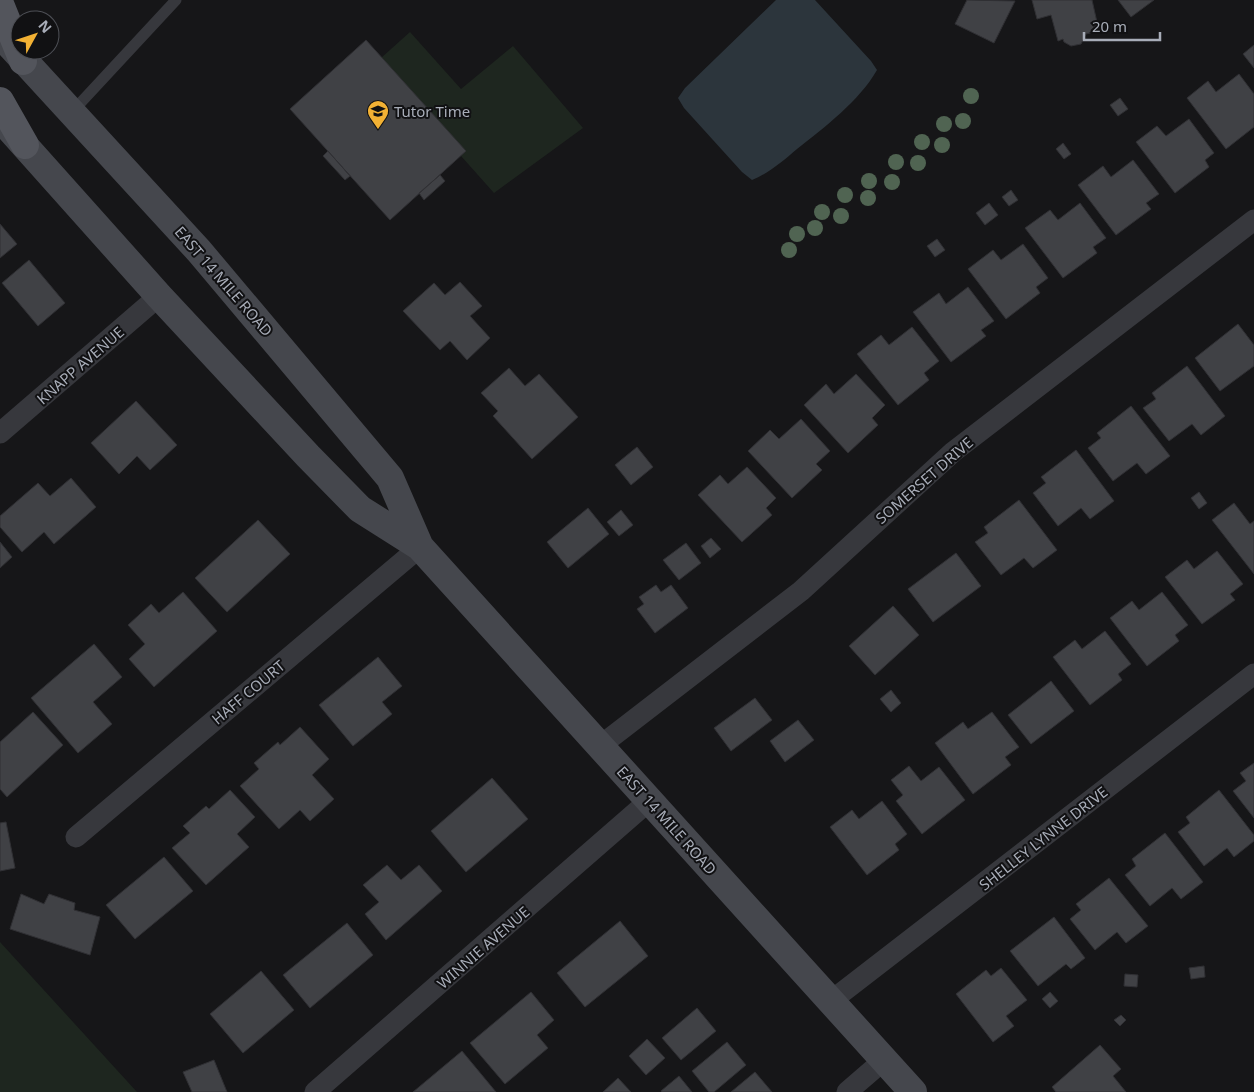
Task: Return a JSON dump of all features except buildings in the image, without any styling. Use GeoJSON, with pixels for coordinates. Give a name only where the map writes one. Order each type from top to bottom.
{"type":"FeatureCollection","features":[{"type":"Feature","properties":{"kind":"main road"},"geometry":{"type":"LineString","coordinates":[[0,4],[23,61]]}},
{"type":"Feature","properties":{"kind":"main road","name":"EAST 14 MILE ROAD"},"geometry":{"type":"LineString","coordinates":[[0,34],[199,251],[390,478],[420,547]]}},
{"type":"Feature","properties":{"kind":"main road"},"geometry":{"type":"LineString","coordinates":[[0,101],[25,145]]}},
{"type":"Feature","properties":{"kind":"main road","name":"EAST 14 MILE ROAD"},"geometry":{"type":"LineString","coordinates":[[0,118],[160,296],[308,456],[360,509],[420,547],[913,1092]]}},
{"type":"Feature","properties":{"kind":"street","name":"SOMERSET DRIVE"},"geometry":{"type":"LineString","coordinates":[[600,746],[801,591],[953,452],[1254,220]]}},
{"type":"Feature","properties":{"kind":"street","name":"KNAPP AVENUE"},"geometry":{"type":"LineString","coordinates":[[0,434],[160,296]]}},
{"type":"Feature","properties":{"kind":"street","name":"HAFF COURT"},"geometry":{"type":"LineString","coordinates":[[76,837],[420,547]]}},
{"type":"Feature","properties":{"kind":"street","name":"SHELLEY LYNNE DRIVE"},"geometry":{"type":"LineString","coordinates":[[831,1001],[1254,674]]}},
{"type":"Feature","properties":{"kind":"street","name":"WINNIE AVENUE"},"geometry":{"type":"LineString","coordinates":[[315,1092],[650,800]]}},
{"type":"Feature","properties":{"kind":"street"},"geometry":{"type":"LineString","coordinates":[[847,1092],[884,1060]]}},
{"type":"Feature","properties":{"kind":"lane"},"geometry":{"type":"LineString","coordinates":[[72,112],[176,0]]}},
{"type":"Feature","properties":{"kind":"shaded area"},"geometry":{"type":"Polygon","coordinates":[[[776,0],[815,0],[877,70],[861,92],[830,123],[776,166],[752,180],[742,172],[684,108],[678,98],[685,88],[776,0]]]}},
{"type":"Feature","properties":{"kind":"shaded area"},"geometry":{"type":"Polygon","coordinates":[[[410,32],[461,89],[513,46],[583,128],[494,193],[461,156],[465,151],[381,58],[410,32]]]}},
{"type":"Feature","properties":{"kind":"shaded area"},"geometry":{"type":"Polygon","coordinates":[[[0,942],[137,1092],[0,1092],[0,942]]]}},
{"type":"Feature","properties":{"kind":"place","name":"Tutor Time"},"geometry":{"type":"Point","coordinates":[378,130]}}]}
